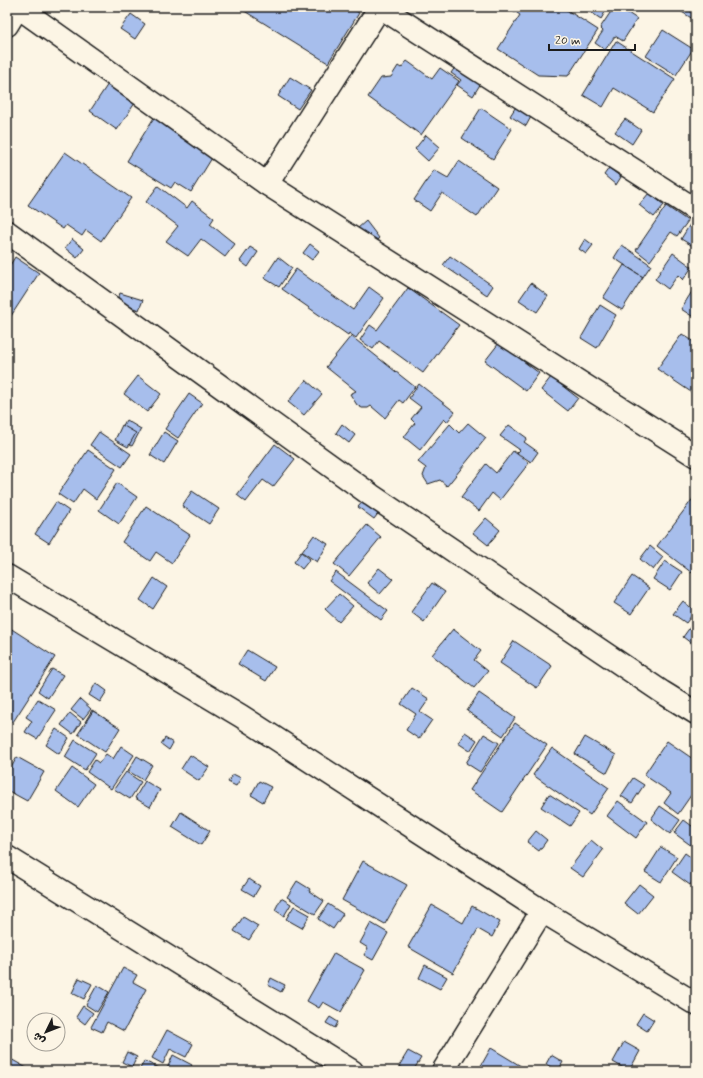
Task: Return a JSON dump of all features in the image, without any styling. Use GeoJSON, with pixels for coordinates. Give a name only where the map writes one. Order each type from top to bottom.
{"type":"FeatureCollection","features":[{"type":"Feature","properties":{"kind":"main road"},"geometry":{"type":"LineString","coordinates":[[7,25],[18,7],[267,184],[696,456]]}},
{"type":"Feature","properties":{"kind":"main road"},"geometry":{"type":"LineString","coordinates":[[267,184],[380,7],[696,210]]}},
{"type":"Feature","properties":{"kind":"main road"},"geometry":{"type":"LineString","coordinates":[[7,232],[371,495],[655,687],[696,713]]}},
{"type":"Feature","properties":{"kind":"main road"},"geometry":{"type":"LineString","coordinates":[[7,576],[241,716],[542,911],[696,1004]]}},
{"type":"Feature","properties":{"kind":"main road"},"geometry":{"type":"LineString","coordinates":[[7,857],[352,1071]]}},
{"type":"Feature","properties":{"kind":"main road"},"geometry":{"type":"LineString","coordinates":[[444,1071],[542,911]]}},
{"type":"Feature","properties":{"kind":"building"},"geometry":{"type":"Polygon","coordinates":[[[238,7],[350,7],[359,13],[328,63],[238,7]]]}},
{"type":"Feature","properties":{"kind":"building"},"geometry":{"type":"Polygon","coordinates":[[[508,7],[562,7],[598,30],[568,76],[538,75],[498,49],[520,15],[508,7]]]}},
{"type":"Feature","properties":{"kind":"building"},"geometry":{"type":"Polygon","coordinates":[[[583,7],[608,7],[601,19],[583,7]]]}},
{"type":"Feature","properties":{"kind":"building"},"geometry":{"type":"Polygon","coordinates":[[[614,7],[619,7],[637,19],[623,41],[615,36],[605,50],[595,43],[603,31],[600,28],[614,7]]]}},
{"type":"Feature","properties":{"kind":"building"},"geometry":{"type":"Polygon","coordinates":[[[674,7],[696,7],[696,21],[674,7]]]}},
{"type":"Feature","properties":{"kind":"building"},"geometry":{"type":"Polygon","coordinates":[[[131,14],[145,24],[135,39],[120,29],[131,14]]]}},
{"type":"Feature","properties":{"kind":"building"},"geometry":{"type":"Polygon","coordinates":[[[663,30],[693,49],[676,75],[646,56],[663,30]]]}},
{"type":"Feature","properties":{"kind":"building"},"geometry":{"type":"Polygon","coordinates":[[[616,41],[675,79],[653,112],[614,88],[603,107],[583,95],[616,41]]]}},
{"type":"Feature","properties":{"kind":"building"},"geometry":{"type":"Polygon","coordinates":[[[407,61],[432,79],[440,68],[459,81],[421,135],[368,97],[381,78],[391,77],[398,66],[401,68],[407,61]]]}},
{"type":"Feature","properties":{"kind":"building"},"geometry":{"type":"Polygon","coordinates":[[[456,66],[481,83],[473,96],[457,85],[461,80],[451,73],[456,66]]]}},
{"type":"Feature","properties":{"kind":"building"},"geometry":{"type":"Polygon","coordinates":[[[290,77],[311,90],[298,109],[278,96],[290,77]]]}},
{"type":"Feature","properties":{"kind":"building"},"geometry":{"type":"Polygon","coordinates":[[[108,84],[135,103],[117,130],[90,111],[108,84]]]}},
{"type":"Feature","properties":{"kind":"building"},"geometry":{"type":"Polygon","coordinates":[[[517,105],[532,115],[526,126],[510,116],[517,105]]]}},
{"type":"Feature","properties":{"kind":"building"},"geometry":{"type":"Polygon","coordinates":[[[481,108],[512,129],[493,159],[462,138],[481,108]]]}},
{"type":"Feature","properties":{"kind":"building"},"geometry":{"type":"Polygon","coordinates":[[[155,116],[215,153],[191,192],[175,182],[171,188],[127,161],[155,116]]]}},
{"type":"Feature","properties":{"kind":"building"},"geometry":{"type":"Polygon","coordinates":[[[625,119],[641,130],[632,144],[615,132],[625,119]]]}},
{"type":"Feature","properties":{"kind":"building"},"geometry":{"type":"Polygon","coordinates":[[[426,135],[440,147],[428,161],[415,149],[426,135]]]}},
{"type":"Feature","properties":{"kind":"building"},"geometry":{"type":"Polygon","coordinates":[[[65,152],[131,198],[101,241],[86,230],[82,236],[66,225],[63,229],[28,205],[65,152]]]}},
{"type":"Feature","properties":{"kind":"building"},"geometry":{"type":"Polygon","coordinates":[[[459,161],[497,187],[477,217],[442,193],[430,211],[414,200],[434,170],[448,178],[459,161]]]}},
{"type":"Feature","properties":{"kind":"building"},"geometry":{"type":"Polygon","coordinates":[[[609,168],[621,177],[616,185],[604,175],[609,168]]]}},
{"type":"Feature","properties":{"kind":"building"},"geometry":{"type":"Polygon","coordinates":[[[158,186],[187,208],[192,201],[214,218],[210,224],[235,244],[225,257],[201,239],[188,256],[166,241],[178,226],[146,202],[158,186]]]}},
{"type":"Feature","properties":{"kind":"building"},"geometry":{"type":"Polygon","coordinates":[[[649,193],[664,205],[654,217],[639,205],[649,193]]]}},
{"type":"Feature","properties":{"kind":"building"},"geometry":{"type":"Polygon","coordinates":[[[666,206],[688,221],[677,236],[671,232],[650,261],[636,250],[666,206]]]}},
{"type":"Feature","properties":{"kind":"building"},"geometry":{"type":"Polygon","coordinates":[[[366,221],[379,238],[372,244],[358,228],[366,221]]]}},
{"type":"Feature","properties":{"kind":"building"},"geometry":{"type":"Polygon","coordinates":[[[692,221],[696,223],[696,248],[681,239],[692,221]]]}},
{"type":"Feature","properties":{"kind":"building"},"geometry":{"type":"Polygon","coordinates":[[[72,239],[84,249],[77,258],[65,248],[72,239]]]}},
{"type":"Feature","properties":{"kind":"building"},"geometry":{"type":"Polygon","coordinates":[[[585,239],[593,245],[586,254],[579,249],[585,239]]]}},
{"type":"Feature","properties":{"kind":"building"},"geometry":{"type":"Polygon","coordinates":[[[310,244],[319,251],[312,260],[303,253],[310,244]]]}},
{"type":"Feature","properties":{"kind":"building"},"geometry":{"type":"Polygon","coordinates":[[[622,245],[651,265],[643,277],[614,258],[622,245]]]}},
{"type":"Feature","properties":{"kind":"building"},"geometry":{"type":"Polygon","coordinates":[[[250,247],[258,252],[248,267],[240,261],[250,247]]]}},
{"type":"Feature","properties":{"kind":"building"},"geometry":{"type":"Polygon","coordinates":[[[673,253],[692,267],[683,280],[678,275],[668,289],[655,279],[673,253]]]}},
{"type":"Feature","properties":{"kind":"building"},"geometry":{"type":"Polygon","coordinates":[[[450,256],[493,286],[487,295],[443,265],[450,256]]]}},
{"type":"Feature","properties":{"kind":"building"},"geometry":{"type":"Polygon","coordinates":[[[15,257],[39,273],[7,322],[7,270],[15,257]]]}},
{"type":"Feature","properties":{"kind":"building"},"geometry":{"type":"Polygon","coordinates":[[[278,257],[292,268],[279,287],[264,278],[278,257]]]}},
{"type":"Feature","properties":{"kind":"building"},"geometry":{"type":"Polygon","coordinates":[[[624,265],[643,277],[622,310],[603,298],[624,265]]]}},
{"type":"Feature","properties":{"kind":"building"},"geometry":{"type":"Polygon","coordinates":[[[296,269],[353,310],[369,287],[384,298],[356,338],[349,333],[348,335],[282,289],[296,269]]]}},
{"type":"Feature","properties":{"kind":"building"},"geometry":{"type":"Polygon","coordinates":[[[531,283],[548,296],[537,312],[519,300],[531,283]]]}},
{"type":"Feature","properties":{"kind":"building"},"geometry":{"type":"Polygon","coordinates":[[[696,285],[696,317],[695,318],[681,309],[696,285]]]}},
{"type":"Feature","properties":{"kind":"building"},"geometry":{"type":"Polygon","coordinates":[[[408,288],[459,325],[423,373],[379,341],[373,349],[360,340],[370,325],[377,330],[408,288]]]}},
{"type":"Feature","properties":{"kind":"building"},"geometry":{"type":"Polygon","coordinates":[[[120,293],[143,300],[139,310],[117,302],[120,293]]]}},
{"type":"Feature","properties":{"kind":"building"},"geometry":{"type":"Polygon","coordinates":[[[600,305],[616,315],[597,348],[581,338],[600,305]]]}},
{"type":"Feature","properties":{"kind":"building"},"geometry":{"type":"Polygon","coordinates":[[[682,334],[696,343],[696,384],[691,392],[657,369],[682,334]]]}},
{"type":"Feature","properties":{"kind":"building"},"geometry":{"type":"Polygon","coordinates":[[[351,336],[415,387],[403,403],[399,400],[385,418],[371,406],[368,408],[362,408],[357,405],[350,394],[356,391],[326,367],[351,336]]]}},
{"type":"Feature","properties":{"kind":"building"},"geometry":{"type":"Polygon","coordinates":[[[499,343],[539,373],[526,391],[485,361],[499,343]]]}},
{"type":"Feature","properties":{"kind":"building"},"geometry":{"type":"Polygon","coordinates":[[[138,376],[161,394],[147,412],[124,394],[138,376]]]}},
{"type":"Feature","properties":{"kind":"building"},"geometry":{"type":"Polygon","coordinates":[[[551,377],[578,398],[568,411],[541,390],[551,377]]]}},
{"type":"Feature","properties":{"kind":"building"},"geometry":{"type":"Polygon","coordinates":[[[306,380],[322,394],[304,415],[288,402],[306,380]]]}},
{"type":"Feature","properties":{"kind":"building"},"geometry":{"type":"Polygon","coordinates":[[[419,384],[455,412],[447,422],[444,419],[420,450],[404,437],[415,423],[411,419],[421,407],[409,398],[419,384]]]}},
{"type":"Feature","properties":{"kind":"building"},"geometry":{"type":"Polygon","coordinates":[[[189,394],[202,403],[178,438],[165,429],[189,394]]]}},
{"type":"Feature","properties":{"kind":"building"},"geometry":{"type":"Polygon","coordinates":[[[126,420],[141,429],[132,446],[116,438],[126,420]]]}},
{"type":"Feature","properties":{"kind":"building"},"geometry":{"type":"Polygon","coordinates":[[[468,423],[486,438],[447,486],[440,480],[428,484],[423,476],[426,468],[418,462],[450,424],[459,433],[468,423]]]}},
{"type":"Feature","properties":{"kind":"building"},"geometry":{"type":"Polygon","coordinates":[[[342,424],[355,435],[349,443],[336,433],[342,424]]]}},
{"type":"Feature","properties":{"kind":"building"},"geometry":{"type":"Polygon","coordinates":[[[122,425],[136,433],[128,447],[115,440],[122,425]]]}},
{"type":"Feature","properties":{"kind":"building"},"geometry":{"type":"Polygon","coordinates":[[[509,425],[527,438],[524,442],[538,452],[531,462],[517,453],[520,450],[500,436],[509,425]]]}},
{"type":"Feature","properties":{"kind":"building"},"geometry":{"type":"Polygon","coordinates":[[[99,432],[131,454],[122,467],[90,445],[99,432]]]}},
{"type":"Feature","properties":{"kind":"building"},"geometry":{"type":"Polygon","coordinates":[[[164,432],[178,441],[164,464],[150,455],[164,432]]]}},
{"type":"Feature","properties":{"kind":"building"},"geometry":{"type":"Polygon","coordinates":[[[275,444],[295,459],[273,487],[263,480],[246,502],[237,495],[275,444]]]}},
{"type":"Feature","properties":{"kind":"building"},"geometry":{"type":"Polygon","coordinates":[[[88,450],[116,469],[96,499],[83,489],[73,504],[58,494],[88,450]]]}},
{"type":"Feature","properties":{"kind":"building"},"geometry":{"type":"Polygon","coordinates":[[[513,451],[529,463],[500,500],[492,493],[479,511],[461,497],[486,464],[496,473],[513,451]]]}},
{"type":"Feature","properties":{"kind":"building"},"geometry":{"type":"Polygon","coordinates":[[[117,483],[137,497],[119,524],[99,510],[117,483]]]}},
{"type":"Feature","properties":{"kind":"building"},"geometry":{"type":"Polygon","coordinates":[[[192,491],[219,509],[209,524],[182,506],[192,491]]]}},
{"type":"Feature","properties":{"kind":"building"},"geometry":{"type":"Polygon","coordinates":[[[695,496],[696,567],[692,573],[657,546],[695,496]]]}},
{"type":"Feature","properties":{"kind":"building"},"geometry":{"type":"Polygon","coordinates":[[[365,499],[380,511],[374,519],[358,507],[365,499]]]}},
{"type":"Feature","properties":{"kind":"building"},"geometry":{"type":"Polygon","coordinates":[[[56,502],[69,511],[49,543],[35,534],[56,502]]]}},
{"type":"Feature","properties":{"kind":"building"},"geometry":{"type":"Polygon","coordinates":[[[146,506],[190,535],[172,563],[156,552],[150,561],[122,542],[146,506]]]}},
{"type":"Feature","properties":{"kind":"building"},"geometry":{"type":"Polygon","coordinates":[[[486,518],[500,530],[488,545],[473,533],[486,518]]]}},
{"type":"Feature","properties":{"kind":"building"},"geometry":{"type":"Polygon","coordinates":[[[367,525],[381,537],[349,576],[334,564],[367,525]]]}},
{"type":"Feature","properties":{"kind":"building"},"geometry":{"type":"Polygon","coordinates":[[[314,535],[328,544],[317,562],[302,552],[314,535]]]}},
{"type":"Feature","properties":{"kind":"building"},"geometry":{"type":"Polygon","coordinates":[[[650,546],[663,557],[653,570],[640,559],[650,546]]]}},
{"type":"Feature","properties":{"kind":"building"},"geometry":{"type":"Polygon","coordinates":[[[301,552],[310,559],[302,569],[294,562],[301,552]]]}},
{"type":"Feature","properties":{"kind":"building"},"geometry":{"type":"Polygon","coordinates":[[[665,561],[682,572],[670,590],[653,579],[665,561]]]}},
{"type":"Feature","properties":{"kind":"building"},"geometry":{"type":"Polygon","coordinates":[[[379,568],[393,579],[380,594],[367,583],[379,568]]]}},
{"type":"Feature","properties":{"kind":"building"},"geometry":{"type":"Polygon","coordinates":[[[336,572],[388,611],[381,620],[329,581],[336,572]]]}},
{"type":"Feature","properties":{"kind":"building"},"geometry":{"type":"Polygon","coordinates":[[[632,576],[649,588],[631,614],[614,603],[632,576]]]}},
{"type":"Feature","properties":{"kind":"building"},"geometry":{"type":"Polygon","coordinates":[[[154,578],[167,587],[153,609],[140,600],[154,578]]]}},
{"type":"Feature","properties":{"kind":"building"},"geometry":{"type":"Polygon","coordinates":[[[432,583],[445,592],[424,622],[411,612],[432,583]]]}},
{"type":"Feature","properties":{"kind":"building"},"geometry":{"type":"Polygon","coordinates":[[[339,594],[353,606],[339,622],[325,609],[339,594]]]}},
{"type":"Feature","properties":{"kind":"building"},"geometry":{"type":"Polygon","coordinates":[[[683,601],[695,611],[686,623],[673,614],[683,601]]]}},
{"type":"Feature","properties":{"kind":"building"},"geometry":{"type":"Polygon","coordinates":[[[696,619],[696,647],[683,637],[696,619]]]}},
{"type":"Feature","properties":{"kind":"building"},"geometry":{"type":"Polygon","coordinates":[[[7,626],[55,657],[13,722],[7,718],[7,626]]]}},
{"type":"Feature","properties":{"kind":"building"},"geometry":{"type":"Polygon","coordinates":[[[453,629],[481,651],[474,660],[488,671],[474,688],[432,655],[453,629]]]}},
{"type":"Feature","properties":{"kind":"building"},"geometry":{"type":"Polygon","coordinates":[[[514,641],[552,666],[537,688],[500,663],[514,641]]]}},
{"type":"Feature","properties":{"kind":"building"},"geometry":{"type":"Polygon","coordinates":[[[247,650],[275,667],[266,681],[238,664],[247,650]]]}},
{"type":"Feature","properties":{"kind":"building"},"geometry":{"type":"Polygon","coordinates":[[[52,669],[63,675],[48,698],[38,691],[52,669]]]}},
{"type":"Feature","properties":{"kind":"building"},"geometry":{"type":"Polygon","coordinates":[[[96,683],[107,691],[100,702],[89,695],[96,683]]]}},
{"type":"Feature","properties":{"kind":"building"},"geometry":{"type":"Polygon","coordinates":[[[412,688],[429,699],[420,712],[432,720],[419,739],[406,730],[416,714],[401,704],[412,688]]]}},
{"type":"Feature","properties":{"kind":"building"},"geometry":{"type":"Polygon","coordinates":[[[479,693],[515,718],[503,736],[467,711],[479,693]]]}},
{"type":"Feature","properties":{"kind":"building"},"geometry":{"type":"Polygon","coordinates":[[[38,699],[56,710],[37,739],[25,732],[32,721],[26,717],[38,699]]]}},
{"type":"Feature","properties":{"kind":"building"},"geometry":{"type":"Polygon","coordinates":[[[80,699],[91,709],[83,719],[71,710],[80,699]]]}},
{"type":"Feature","properties":{"kind":"building"},"geometry":{"type":"Polygon","coordinates":[[[92,710],[106,719],[98,731],[85,722],[92,710]]]}},
{"type":"Feature","properties":{"kind":"building"},"geometry":{"type":"Polygon","coordinates":[[[93,711],[120,728],[105,752],[78,734],[93,711]]]}},
{"type":"Feature","properties":{"kind":"building"},"geometry":{"type":"Polygon","coordinates":[[[70,713],[81,722],[73,734],[61,725],[70,713]]]}},
{"type":"Feature","properties":{"kind":"building"},"geometry":{"type":"Polygon","coordinates":[[[515,723],[547,745],[502,812],[470,790],[515,723]]]}},
{"type":"Feature","properties":{"kind":"building"},"geometry":{"type":"Polygon","coordinates":[[[56,729],[69,738],[59,754],[46,745],[56,729]]]}},
{"type":"Feature","properties":{"kind":"building"},"geometry":{"type":"Polygon","coordinates":[[[465,732],[477,740],[470,751],[458,743],[465,732]]]}},
{"type":"Feature","properties":{"kind":"building"},"geometry":{"type":"Polygon","coordinates":[[[484,734],[499,743],[480,772],[466,763],[484,734]]]}},
{"type":"Feature","properties":{"kind":"building"},"geometry":{"type":"Polygon","coordinates":[[[585,737],[616,755],[607,773],[575,754],[585,737]]]}},
{"type":"Feature","properties":{"kind":"building"},"geometry":{"type":"Polygon","coordinates":[[[165,738],[173,743],[169,750],[161,744],[165,738]]]}},
{"type":"Feature","properties":{"kind":"building"},"geometry":{"type":"Polygon","coordinates":[[[75,740],[96,753],[85,770],[65,757],[75,740]]]}},
{"type":"Feature","properties":{"kind":"building"},"geometry":{"type":"Polygon","coordinates":[[[667,741],[696,761],[696,788],[678,814],[664,803],[671,793],[644,775],[667,741]]]}},
{"type":"Feature","properties":{"kind":"building"},"geometry":{"type":"Polygon","coordinates":[[[121,746],[134,755],[111,789],[87,772],[95,760],[99,763],[106,754],[113,759],[121,746]]]}},
{"type":"Feature","properties":{"kind":"building"},"geometry":{"type":"Polygon","coordinates":[[[552,748],[609,788],[590,815],[533,775],[552,748]]]}},
{"type":"Feature","properties":{"kind":"building"},"geometry":{"type":"Polygon","coordinates":[[[190,755],[209,767],[199,781],[181,769],[190,755]]]}},
{"type":"Feature","properties":{"kind":"building"},"geometry":{"type":"Polygon","coordinates":[[[137,756],[152,765],[143,780],[128,771],[137,756]]]}},
{"type":"Feature","properties":{"kind":"building"},"geometry":{"type":"Polygon","coordinates":[[[17,757],[44,772],[27,801],[7,790],[7,775],[17,757]]]}},
{"type":"Feature","properties":{"kind":"building"},"geometry":{"type":"Polygon","coordinates":[[[72,768],[94,784],[78,807],[56,791],[72,768]]]}},
{"type":"Feature","properties":{"kind":"building"},"geometry":{"type":"Polygon","coordinates":[[[126,772],[141,782],[130,799],[114,789],[126,772]]]}},
{"type":"Feature","properties":{"kind":"building"},"geometry":{"type":"Polygon","coordinates":[[[233,774],[241,778],[236,786],[228,782],[233,774]]]}},
{"type":"Feature","properties":{"kind":"building"},"geometry":{"type":"Polygon","coordinates":[[[633,778],[644,785],[632,803],[621,796],[633,778]]]}},
{"type":"Feature","properties":{"kind":"building"},"geometry":{"type":"Polygon","coordinates":[[[145,781],[160,790],[150,807],[135,798],[145,781]]]}},
{"type":"Feature","properties":{"kind":"building"},"geometry":{"type":"Polygon","coordinates":[[[259,781],[271,787],[263,802],[251,795],[259,781]]]}},
{"type":"Feature","properties":{"kind":"building"},"geometry":{"type":"Polygon","coordinates":[[[549,794],[579,813],[570,826],[541,807],[549,794]]]}},
{"type":"Feature","properties":{"kind":"building"},"geometry":{"type":"Polygon","coordinates":[[[618,801],[647,822],[636,838],[607,816],[618,801]]]}},
{"type":"Feature","properties":{"kind":"building"},"geometry":{"type":"Polygon","coordinates":[[[660,806],[680,820],[670,834],[651,819],[660,806]]]}},
{"type":"Feature","properties":{"kind":"building"},"geometry":{"type":"Polygon","coordinates":[[[181,812],[210,831],[201,845],[172,827],[181,812]]]}},
{"type":"Feature","properties":{"kind":"building"},"geometry":{"type":"Polygon","coordinates":[[[684,820],[696,829],[696,849],[674,833],[684,820]]]}},
{"type":"Feature","properties":{"kind":"building"},"geometry":{"type":"Polygon","coordinates":[[[536,831],[547,840],[539,851],[527,842],[536,831]]]}},
{"type":"Feature","properties":{"kind":"building"},"geometry":{"type":"Polygon","coordinates":[[[591,840],[603,850],[583,877],[570,868],[591,840]]]}},
{"type":"Feature","properties":{"kind":"building"},"geometry":{"type":"Polygon","coordinates":[[[661,847],[677,857],[661,882],[645,872],[661,847]]]}},
{"type":"Feature","properties":{"kind":"building"},"geometry":{"type":"Polygon","coordinates":[[[685,853],[696,861],[696,876],[690,885],[672,872],[685,853]]]}},
{"type":"Feature","properties":{"kind":"building"},"geometry":{"type":"Polygon","coordinates":[[[363,861],[407,885],[385,924],[342,900],[363,861]]]}},
{"type":"Feature","properties":{"kind":"building"},"geometry":{"type":"Polygon","coordinates":[[[249,879],[260,886],[254,896],[242,889],[249,879]]]}},
{"type":"Feature","properties":{"kind":"building"},"geometry":{"type":"Polygon","coordinates":[[[297,881],[310,889],[309,891],[324,901],[315,914],[287,897],[297,881]]]}},
{"type":"Feature","properties":{"kind":"building"},"geometry":{"type":"Polygon","coordinates":[[[639,884],[653,895],[638,914],[624,903],[639,884]]]}},
{"type":"Feature","properties":{"kind":"building"},"geometry":{"type":"Polygon","coordinates":[[[281,898],[291,904],[284,916],[275,910],[281,898]]]}},
{"type":"Feature","properties":{"kind":"building"},"geometry":{"type":"Polygon","coordinates":[[[328,904],[343,914],[333,929],[318,919],[328,904]]]}},
{"type":"Feature","properties":{"kind":"building"},"geometry":{"type":"Polygon","coordinates":[[[432,905],[463,923],[472,906],[500,922],[492,937],[478,929],[453,973],[408,947],[432,905]]]}},
{"type":"Feature","properties":{"kind":"building"},"geometry":{"type":"Polygon","coordinates":[[[294,906],[310,915],[302,928],[286,919],[294,906]]]}},
{"type":"Feature","properties":{"kind":"building"},"geometry":{"type":"Polygon","coordinates":[[[243,917],[258,926],[249,940],[234,931],[243,917]]]}},
{"type":"Feature","properties":{"kind":"building"},"geometry":{"type":"Polygon","coordinates":[[[371,923],[388,933],[373,960],[364,955],[368,948],[360,943],[371,923]]]}},
{"type":"Feature","properties":{"kind":"building"},"geometry":{"type":"Polygon","coordinates":[[[334,953],[365,970],[341,1012],[323,1002],[319,1008],[307,1001],[334,953]]]}},
{"type":"Feature","properties":{"kind":"building"},"geometry":{"type":"Polygon","coordinates":[[[425,965],[447,977],[440,989],[419,978],[425,965]]]}},
{"type":"Feature","properties":{"kind":"building"},"geometry":{"type":"Polygon","coordinates":[[[123,968],[137,975],[133,982],[146,989],[124,1031],[107,1022],[102,1032],[91,1027],[123,968]]]}},
{"type":"Feature","properties":{"kind":"building"},"geometry":{"type":"Polygon","coordinates":[[[79,978],[92,984],[84,999],[72,993],[79,978]]]}},
{"type":"Feature","properties":{"kind":"building"},"geometry":{"type":"Polygon","coordinates":[[[271,978],[285,985],[281,992],[268,985],[271,978]]]}},
{"type":"Feature","properties":{"kind":"building"},"geometry":{"type":"Polygon","coordinates":[[[97,985],[109,992],[97,1012],[86,1005],[97,985]]]}},
{"type":"Feature","properties":{"kind":"building"},"geometry":{"type":"Polygon","coordinates":[[[83,1006],[93,1013],[85,1024],[76,1017],[83,1006]]]}},
{"type":"Feature","properties":{"kind":"building"},"geometry":{"type":"Polygon","coordinates":[[[643,1013],[654,1020],[647,1031],[636,1024],[643,1013]]]}},
{"type":"Feature","properties":{"kind":"building"},"geometry":{"type":"Polygon","coordinates":[[[330,1017],[338,1022],[335,1028],[326,1023],[330,1017]]]}},
{"type":"Feature","properties":{"kind":"building"},"geometry":{"type":"Polygon","coordinates":[[[167,1030],[193,1044],[186,1057],[170,1049],[163,1064],[152,1058],[167,1030]]]}},
{"type":"Feature","properties":{"kind":"building"},"geometry":{"type":"Polygon","coordinates":[[[624,1042],[640,1051],[629,1071],[613,1062],[624,1042]]]}},
{"type":"Feature","properties":{"kind":"building"},"geometry":{"type":"Polygon","coordinates":[[[491,1048],[529,1071],[478,1071],[491,1048]]]}},
{"type":"Feature","properties":{"kind":"building"},"geometry":{"type":"Polygon","coordinates":[[[408,1051],[421,1058],[413,1071],[408,1071],[399,1066],[408,1051]]]}},
{"type":"Feature","properties":{"kind":"building"},"geometry":{"type":"Polygon","coordinates":[[[127,1052],[137,1057],[132,1067],[122,1062],[127,1052]]]}},
{"type":"Feature","properties":{"kind":"building"},"geometry":{"type":"Polygon","coordinates":[[[173,1055],[192,1065],[189,1071],[166,1071],[173,1055]]]}},
{"type":"Feature","properties":{"kind":"building"},"geometry":{"type":"Polygon","coordinates":[[[551,1055],[563,1062],[558,1071],[546,1064],[551,1055]]]}},
{"type":"Feature","properties":{"kind":"building"},"geometry":{"type":"Polygon","coordinates":[[[9,1058],[32,1071],[7,1071],[7,1061],[9,1058]]]}},
{"type":"Feature","properties":{"kind":"building"},"geometry":{"type":"Polygon","coordinates":[[[144,1061],[166,1071],[139,1071],[144,1061]]]}}]}
